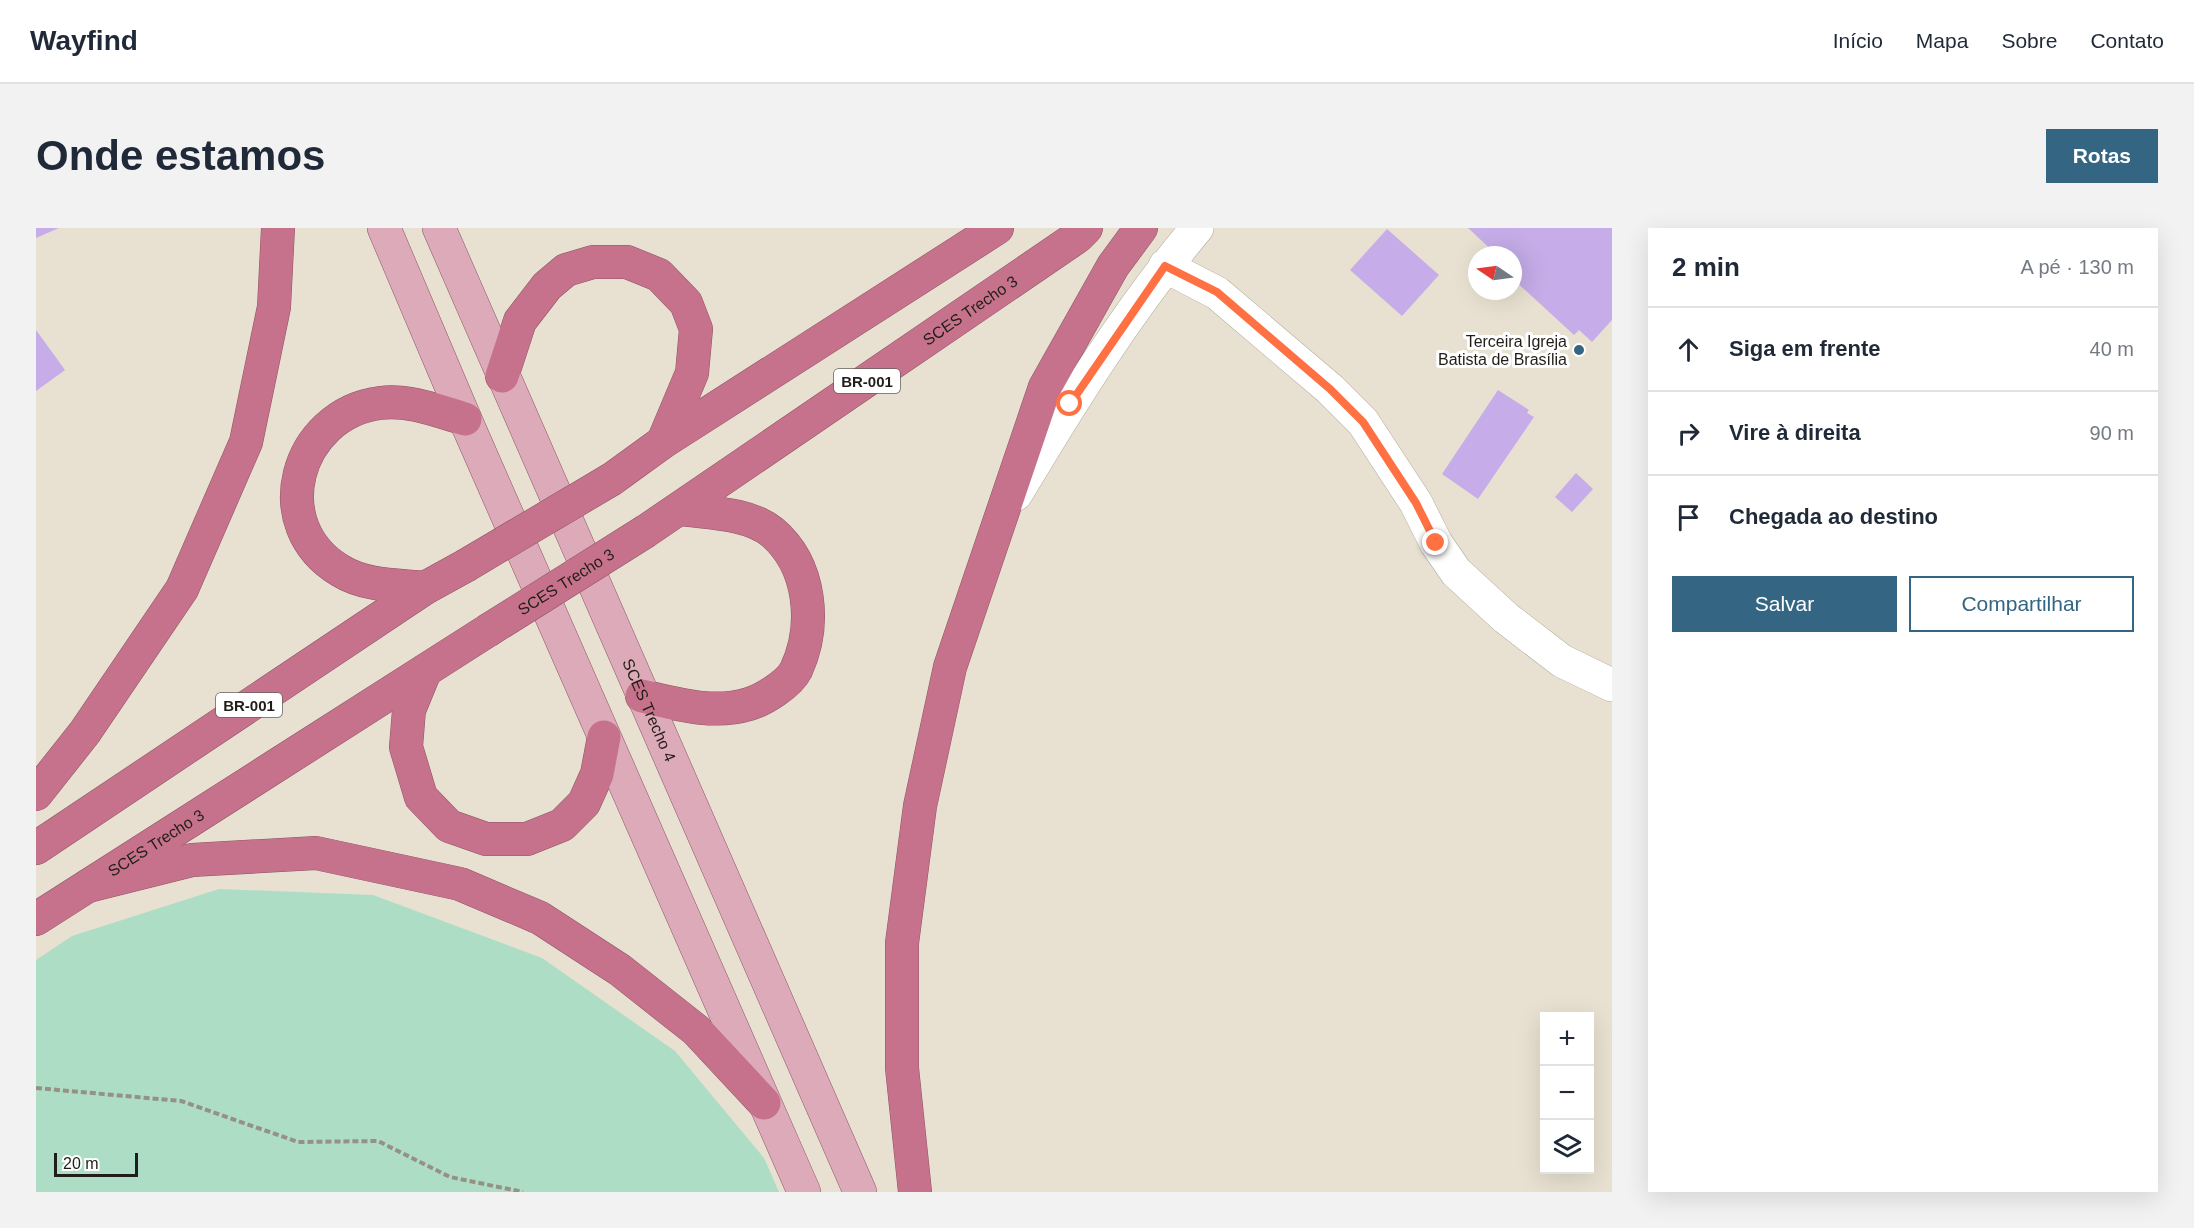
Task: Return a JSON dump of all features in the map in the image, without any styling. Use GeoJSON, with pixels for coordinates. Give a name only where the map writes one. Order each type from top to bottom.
{"type":"FeatureCollection","features":[{"type":"Feature","properties":{"kind":"highway"},"geometry":{"type":"LineString","coordinates":[[36,794],[86,732],[182,589],[246,442],[274,307],[278,228]]}},
{"type":"Feature","properties":{"kind":"highway","name":"BR-001"},"geometry":{"type":"LineString","coordinates":[[36,848],[425,588],[612,479],[663,442],[997,228]]}},
{"type":"Feature","properties":{"kind":"highway","name":"SCES Trecho 3"},"geometry":{"type":"LineString","coordinates":[[36,919],[680,509],[1077,237],[1086,228]]}},
{"type":"Feature","properties":{"kind":"highway"},"geometry":{"type":"LineString","coordinates":[[915,1192],[902,1068],[902,943],[920,806],[950,667],[1045,387],[1113,266],[1141,228]]}},
{"type":"Feature","properties":{"kind":"highway"},"geometry":{"type":"LineString","coordinates":[[502,376],[520,321],[547,286],[566,270],[593,262],[627,262],[659,275],[686,303],[696,329],[692,373],[663,442]]}},
{"type":"Feature","properties":{"kind":"highway"},"geometry":{"type":"LineString","coordinates":[[425,588],[374,583],[341,572],[314,550],[300,523],[297,489],[304,458],[324,430],[350,410],[381,402],[418,405],[465,419]]}},
{"type":"Feature","properties":{"kind":"highway"},"geometry":{"type":"LineString","coordinates":[[642,696],[690,707],[722,710],[750,704],[777,690],[795,672],[807,633],[806,590],[799,568],[795,557],[771,531],[746,519],[680,509]]}},
{"type":"Feature","properties":{"kind":"highway"},"geometry":{"type":"LineString","coordinates":[[425,671],[410,710],[406,747],[421,796],[449,826],[486,839],[527,839],[562,825],[584,803],[597,774],[604,737]]}},
{"type":"Feature","properties":{"kind":"highway"},"geometry":{"type":"LineString","coordinates":[[88,886],[192,860],[316,853],[459,884],[540,918],[620,970],[696,1030],[764,1103]]}},
{"type":"Feature","properties":{"kind":"main road"},"geometry":{"type":"LineString","coordinates":[[384,228],[465,419],[804,1192]]}},
{"type":"Feature","properties":{"kind":"main road","name":"SCES Trecho 4"},"geometry":{"type":"LineString","coordinates":[[439,228],[860,1192]]}},
{"type":"Feature","properties":{"kind":"street"},"geometry":{"type":"LineString","coordinates":[[995,529],[1070,404],[1165,266],[1197,228]]}},
{"type":"Feature","properties":{"kind":"street"},"geometry":{"type":"LineString","coordinates":[[1165,266],[1217,292],[1330,389],[1363,422],[1416,503],[1436,543],[1456,572],[1506,618],[1562,661],[1612,685]]}},
{"type":"Feature","properties":{"kind":"path"},"geometry":{"type":"LineString","coordinates":[[36,1088],[181,1101],[298,1142],[378,1141],[450,1177],[523,1192]]}},
{"type":"Feature","properties":{"kind":"green space"},"geometry":{"type":"Polygon","coordinates":[[[219,889],[373,895],[542,958],[675,1051],[764,1158],[779,1192],[36,1192],[36,960],[72,936],[219,889]]]}},
{"type":"Feature","properties":{"kind":"building"},"geometry":{"type":"Polygon","coordinates":[[[36,228],[59,228],[36,238],[36,228]]]}},
{"type":"Feature","properties":{"kind":"building"},"geometry":{"type":"Polygon","coordinates":[[[1468,228],[1612,228],[1612,320],[1592,342],[1579,330],[1574,335],[1522,287],[1522,246],[1487,246],[1468,228]]]}},
{"type":"Feature","properties":{"kind":"building"},"geometry":{"type":"Polygon","coordinates":[[[1387,229],[1439,275],[1402,316],[1350,270],[1387,229]]]}},
{"type":"Feature","properties":{"kind":"building"},"geometry":{"type":"Polygon","coordinates":[[[36,330],[65,370],[36,391],[36,330]]]}},
{"type":"Feature","properties":{"kind":"building"},"geometry":{"type":"Polygon","coordinates":[[[1498,390],[1529,410],[1527,413],[1534,417],[1478,499],[1442,474],[1498,390]]]}},
{"type":"Feature","properties":{"kind":"building"},"geometry":{"type":"Polygon","coordinates":[[[1576,473],[1593,489],[1572,512],[1555,497],[1576,473]]]}},
{"type":"Feature","properties":{"kind":"place","name":"Terceira Igreja Batista de Brasília"},"geometry":{"type":"Point","coordinates":[1579,350]}},
{"type":"Feature","properties":{"kind":"route"},"geometry":{"type":"LineString","coordinates":[[1070,404],[1165,266],[1217,292],[1330,389],[1363,422],[1416,503],[1436,543]]}}]}
